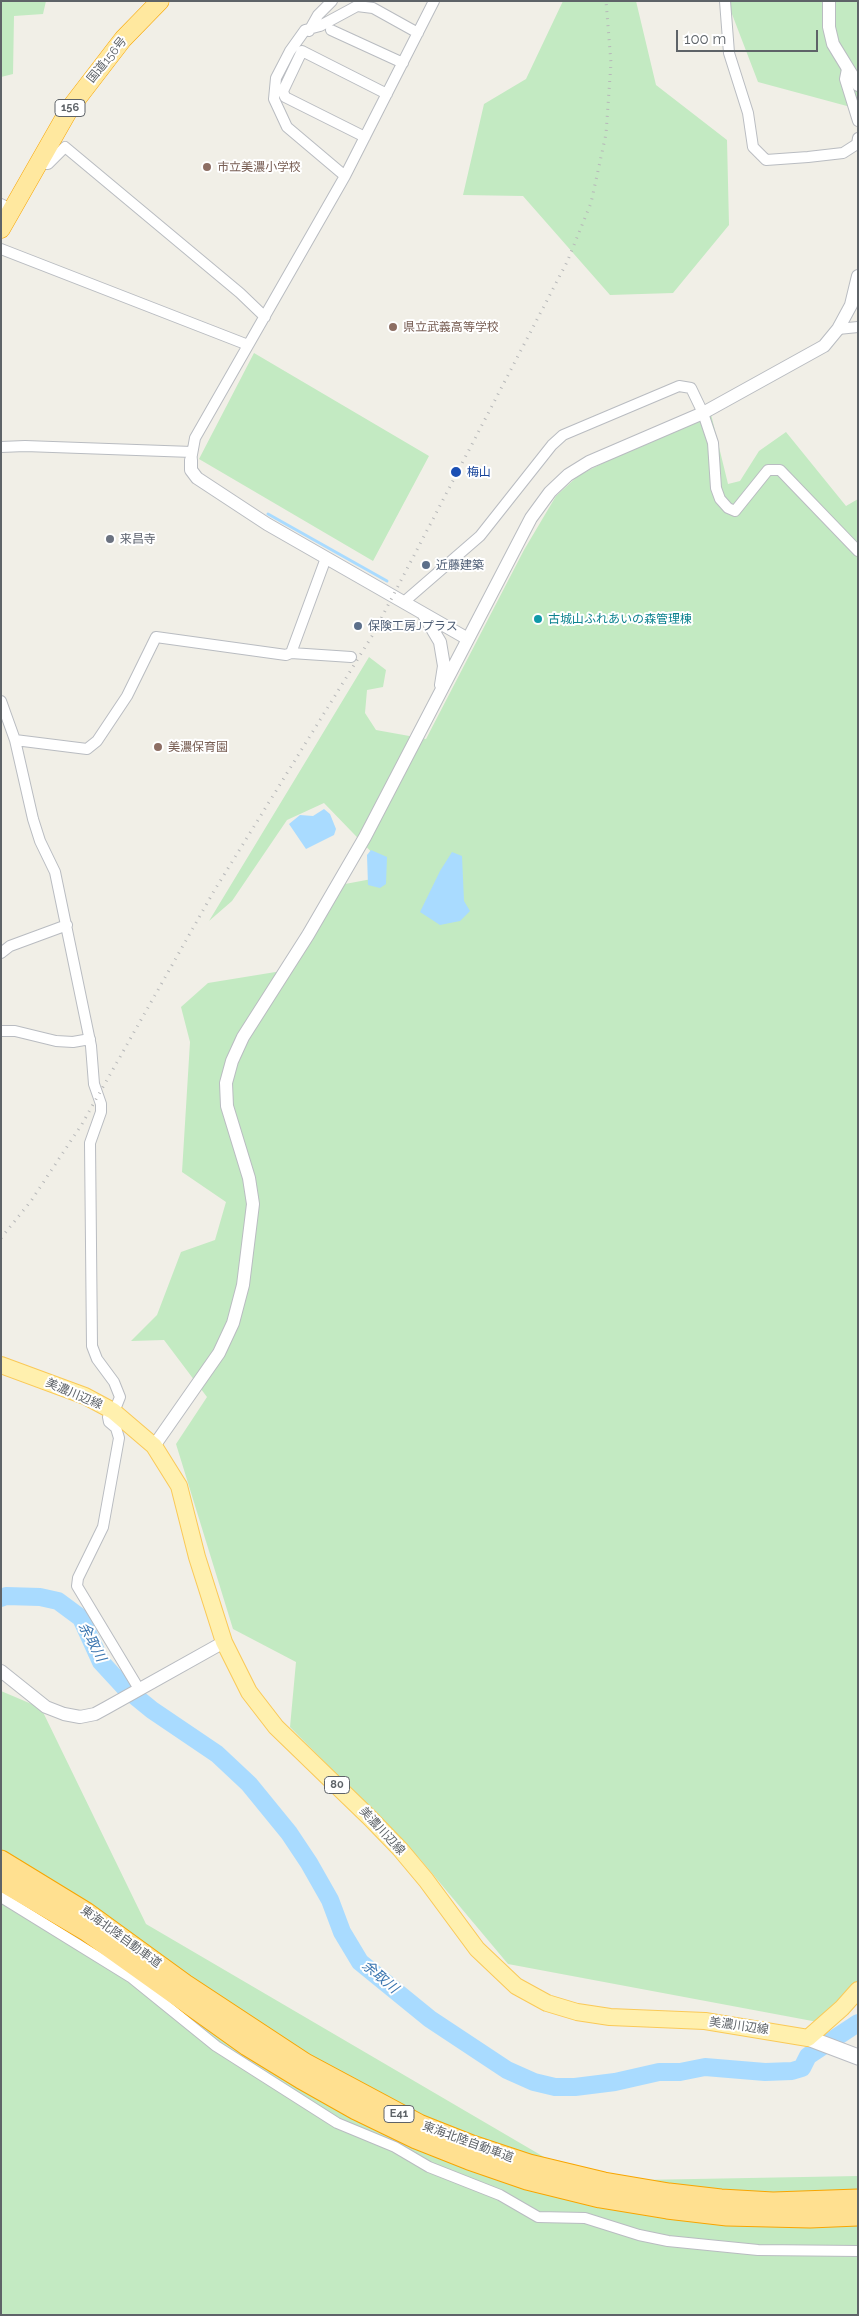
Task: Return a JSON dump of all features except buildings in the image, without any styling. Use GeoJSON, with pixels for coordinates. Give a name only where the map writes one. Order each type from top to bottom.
{"type":"FeatureCollection","features":[{"type":"Feature","properties":{"kind":"highway","name":"国道156号"},"geometry":{"type":"LineString","coordinates":[[1,229],[6,207],[37,164],[70,108],[123,39],[160,1]]}},
{"type":"Feature","properties":{"kind":"highway","name":"東海北陸自動車道"},"geometry":{"type":"LineString","coordinates":[[1,1860],[78,1907],[192,1989],[305,2064],[419,2124],[454,2138],[529,2164],[604,2182],[669,2193],[773,2202],[858,2199]]}},
{"type":"Feature","properties":{"kind":"highway","name":"東海北陸自動車道"},"geometry":{"type":"LineString","coordinates":[[1,1882],[86,1930],[247,2046],[301,2079],[356,2110],[416,2139],[469,2160],[527,2180],[600,2198],[667,2209],[737,2216],[810,2218],[858,2216]]}},
{"type":"Feature","properties":{"kind":"main road","name":"美濃川辺線"},"geometry":{"type":"LineString","coordinates":[[1,1365],[85,1396],[113,1411],[154,1446],[178,1486],[197,1557],[224,1642],[249,1692],[276,1727],[394,1843],[426,1880],[477,1949],[516,1986],[547,2002],[577,2012],[610,2017],[705,2021],[812,2039]]}},
{"type":"Feature","properties":{"kind":"main road"},"geometry":{"type":"LineString","coordinates":[[858,1990],[812,2039],[858,2057]]}},
{"type":"Feature","properties":{"kind":"street"},"geometry":{"type":"LineString","coordinates":[[296,65],[291,61],[318,15],[332,1]]}},
{"type":"Feature","properties":{"kind":"street"},"geometry":{"type":"LineString","coordinates":[[434,1],[345,176],[195,438],[191,470],[197,478],[268,524],[468,639]]}},
{"type":"Feature","properties":{"kind":"street"},"geometry":{"type":"LineString","coordinates":[[724,1],[729,53],[748,114],[753,147],[766,160],[808,157],[844,153],[857,144],[858,138]]}},
{"type":"Feature","properties":{"kind":"street"},"geometry":{"type":"LineString","coordinates":[[829,1],[829,27],[833,44],[858,85]]}},
{"type":"Feature","properties":{"kind":"street"},"geometry":{"type":"LineString","coordinates":[[345,176],[287,127],[274,99],[276,78],[290,51],[305,30],[320,26],[357,6],[373,8],[418,33]]}},
{"type":"Feature","properties":{"kind":"street"},"geometry":{"type":"LineString","coordinates":[[331,30],[403,63]]}},
{"type":"Feature","properties":{"kind":"street"},"geometry":{"type":"LineString","coordinates":[[365,137],[284,97],[283,92],[302,51],[387,94]]}},
{"type":"Feature","properties":{"kind":"street"},"geometry":{"type":"LineString","coordinates":[[847,69],[845,79],[858,121]]}},
{"type":"Feature","properties":{"kind":"street"},"geometry":{"type":"LineString","coordinates":[[37,164],[48,164],[65,147],[240,293],[265,317]]}},
{"type":"Feature","properties":{"kind":"street"},"geometry":{"type":"LineString","coordinates":[[1,249],[248,345]]}},
{"type":"Feature","properties":{"kind":"street"},"geometry":{"type":"LineString","coordinates":[[154,1446],[219,1353],[233,1323],[243,1285],[253,1204],[250,1178],[228,1106],[226,1084],[232,1061],[243,1037],[308,935],[365,837],[531,518],[550,492],[568,475],[589,462],[703,414],[824,346],[838,330],[850,305],[858,276]]}},
{"type":"Feature","properties":{"kind":"street"},"geometry":{"type":"LineString","coordinates":[[838,330],[858,327]]}},
{"type":"Feature","properties":{"kind":"street"},"geometry":{"type":"LineString","coordinates":[[405,602],[480,536],[552,445],[563,435],[679,386],[691,388],[703,414],[713,443],[716,488],[720,499],[728,508],[735,511],[768,470],[780,470],[858,551]]}},
{"type":"Feature","properties":{"kind":"street"},"geometry":{"type":"LineString","coordinates":[[1,447],[25,446],[192,456]]}},
{"type":"Feature","properties":{"kind":"street"},"geometry":{"type":"LineString","coordinates":[[291,653],[326,558]]}},
{"type":"Feature","properties":{"kind":"street"},"geometry":{"type":"LineString","coordinates":[[420,610],[431,624],[440,642],[444,666],[440,693]]}},
{"type":"Feature","properties":{"kind":"street"},"geometry":{"type":"LineString","coordinates":[[15,740],[87,750],[97,741],[127,696],[156,637],[286,655],[291,653],[351,657]]}},
{"type":"Feature","properties":{"kind":"street"},"geometry":{"type":"LineString","coordinates":[[1,701],[15,740],[33,819],[40,841],[55,872],[90,1039],[94,1084],[101,1104],[101,1112],[90,1143],[92,1346],[97,1359],[114,1382],[120,1397],[108,1417],[109,1422],[116,1428],[119,1438],[103,1527],[78,1578],[77,1586],[135,1692]]}},
{"type":"Feature","properties":{"kind":"street"},"geometry":{"type":"LineString","coordinates":[[1,953],[10,946],[67,925]]}},
{"type":"Feature","properties":{"kind":"street"},"geometry":{"type":"LineString","coordinates":[[1,1032],[14,1031],[56,1041],[72,1042],[90,1039]]}},
{"type":"Feature","properties":{"kind":"street"},"geometry":{"type":"LineString","coordinates":[[1,1671],[46,1707],[64,1714],[80,1716],[95,1714],[224,1642]]}},
{"type":"Feature","properties":{"kind":"street"},"geometry":{"type":"LineString","coordinates":[[1,1897],[132,1978],[216,2046],[337,2123],[395,2147],[428,2167],[500,2195],[538,2218],[585,2218],[639,2235],[677,2242],[758,2250],[858,2251]]}},
{"type":"Feature","properties":{"kind":"green space"},"geometry":{"type":"Polygon","coordinates":[[[1,1],[46,1],[43,14],[14,16],[13,74],[1,77],[1,1]]]}},
{"type":"Feature","properties":{"kind":"green space"},"geometry":{"type":"Polygon","coordinates":[[[563,1],[636,1],[656,85],[727,140],[729,225],[673,293],[610,295],[523,196],[463,195],[484,104],[526,79],[563,1]]]}},
{"type":"Feature","properties":{"kind":"green space"},"geometry":{"type":"Polygon","coordinates":[[[727,1],[858,1],[858,109],[758,82],[727,1]]]}},
{"type":"Feature","properties":{"kind":"green space"},"geometry":{"type":"Polygon","coordinates":[[[254,353],[429,456],[373,561],[199,459],[254,353]]]}},
{"type":"Feature","properties":{"kind":"green space"},"geometry":{"type":"Polygon","coordinates":[[[710,410],[728,484],[740,481],[759,451],[786,432],[846,506],[858,499],[858,1994],[823,2023],[508,1964],[420,1859],[290,1727],[296,1662],[233,1629],[176,1444],[207,1397],[164,1340],[131,1341],[157,1315],[181,1252],[215,1240],[226,1202],[182,1172],[190,1042],[181,1007],[208,983],[294,969],[345,884],[377,878],[381,862],[324,803],[287,820],[232,901],[209,921],[369,657],[386,670],[383,687],[367,690],[365,713],[376,730],[426,739],[524,550],[556,496],[579,475],[710,410]]]}},
{"type":"Feature","properties":{"kind":"green space"},"geometry":{"type":"Polygon","coordinates":[[[1,1691],[41,1708],[146,1924],[585,2181],[858,2176],[858,2315],[1,2315],[1,1691]]]}},
{"type":"Feature","properties":{"kind":"water"},"geometry":{"type":"Polygon","coordinates":[[[324,809],[330,814],[336,829],[334,835],[306,849],[289,824],[300,815],[313,816],[324,809]]]}},
{"type":"Feature","properties":{"kind":"water"},"geometry":{"type":"Polygon","coordinates":[[[371,850],[387,857],[386,884],[380,888],[368,885],[367,855],[371,850]]]}},
{"type":"Feature","properties":{"kind":"water"},"geometry":{"type":"Polygon","coordinates":[[[452,852],[462,856],[464,901],[470,911],[460,921],[440,925],[420,912],[440,871],[452,852]]]}},
{"type":"Feature","properties":{"kind":"waterway"},"geometry":{"type":"LineString","coordinates":[[268,514],[387,581]]}},
{"type":"Feature","properties":{"kind":"waterway","name":"余取川"},"geometry":{"type":"LineString","coordinates":[[1,1598],[6,1596],[40,1597],[58,1601],[81,1618],[101,1662],[125,1688],[152,1710],[217,1754],[249,1784],[289,1833],[330,1900],[342,1932],[360,1962],[430,2019],[507,2070],[534,2082],[555,2087],[575,2087],[615,2082],[659,2072],[680,2072],[705,2067],[765,2072],[792,2071],[802,2068],[808,2056],[858,2023]]}},
{"type":"Feature","properties":{"kind":"railway"},"geometry":{"type":"LineString","coordinates":[[1,1238],[31,1201],[82,1124],[214,891],[372,636],[567,262],[591,203],[606,134],[611,63],[606,1]]}},
{"type":"Feature","properties":{"kind":"place","name":"市立美濃小学校"},"geometry":{"type":"Point","coordinates":[207,167]}},
{"type":"Feature","properties":{"kind":"place","name":"県立武義高等学校"},"geometry":{"type":"Point","coordinates":[393,327]}},
{"type":"Feature","properties":{"kind":"place","name":"梅山"},"geometry":{"type":"Point","coordinates":[456,472]}},
{"type":"Feature","properties":{"kind":"place","name":"来昌寺"},"geometry":{"type":"Point","coordinates":[110,539]}},
{"type":"Feature","properties":{"kind":"place","name":"近藤建築"},"geometry":{"type":"Point","coordinates":[426,565]}},
{"type":"Feature","properties":{"kind":"place","name":"古城山ふれあいの森管理棟"},"geometry":{"type":"Point","coordinates":[538,619]}},
{"type":"Feature","properties":{"kind":"place","name":"保険工房Jプラス"},"geometry":{"type":"Point","coordinates":[358,626]}},
{"type":"Feature","properties":{"kind":"place","name":"美濃保育園"},"geometry":{"type":"Point","coordinates":[158,747]}}]}
